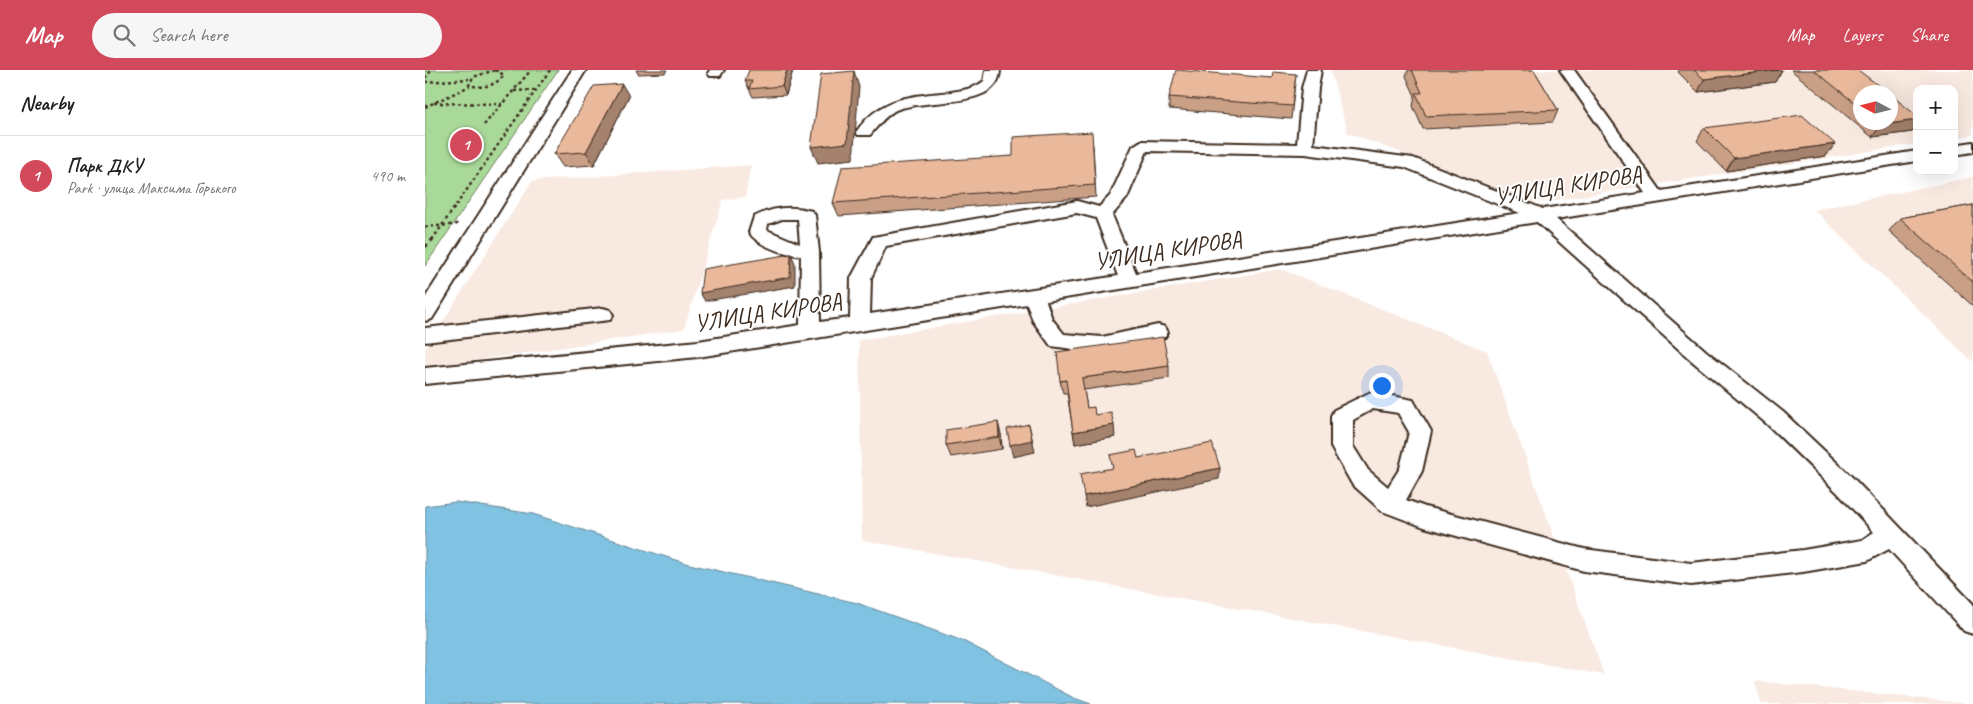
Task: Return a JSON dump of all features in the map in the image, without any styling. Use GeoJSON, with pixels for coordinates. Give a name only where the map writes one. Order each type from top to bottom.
{"type":"FeatureCollection","features":[{"type":"Feature","properties":{"kind":"street"},"geometry":{"type":"LineString","coordinates":[[425,314],[579,70]]}},
{"type":"Feature","properties":{"kind":"street"},"geometry":{"type":"LineString","coordinates":[[864,132],[889,108],[922,99],[962,94],[986,88],[993,79],[993,70]]}},
{"type":"Feature","properties":{"kind":"street"},"geometry":{"type":"LineString","coordinates":[[1305,149],[1310,88],[1314,70]]}},
{"type":"Feature","properties":{"kind":"street"},"geometry":{"type":"LineString","coordinates":[[1567,70],[1656,197]]}},
{"type":"Feature","properties":{"kind":"street"},"geometry":{"type":"LineString","coordinates":[[1103,214],[1119,198],[1141,146],[1305,149],[1407,162],[1499,197],[1540,215],[1699,356],[1775,418],[1892,534],[1973,622]]}},
{"type":"Feature","properties":{"kind":"street"},"geometry":{"type":"LineString","coordinates":[[1958,149],[1973,147]]}},
{"type":"Feature","properties":{"kind":"street","name":"УЛИЦА КИРОВА"},"geometry":{"type":"LineString","coordinates":[[425,376],[698,349],[1913,157]]}},
{"type":"Feature","properties":{"kind":"street"},"geometry":{"type":"LineString","coordinates":[[860,324],[861,278],[879,241],[948,231],[1077,207],[1103,214]]}},
{"type":"Feature","properties":{"kind":"street"},"geometry":{"type":"LineString","coordinates":[[810,252],[796,250],[770,240],[758,232],[760,221],[773,213],[792,212],[805,215],[809,242],[812,289],[810,332]]}},
{"type":"Feature","properties":{"kind":"street"},"geometry":{"type":"LineString","coordinates":[[1103,214],[1130,281]]}},
{"type":"Feature","properties":{"kind":"street"},"geometry":{"type":"LineString","coordinates":[[1035,296],[1043,321],[1058,341],[1102,344],[1158,332]]}},
{"type":"Feature","properties":{"kind":"street"},"geometry":{"type":"LineString","coordinates":[[425,335],[603,315]]}},
{"type":"Feature","properties":{"kind":"street"},"geometry":{"type":"LineString","coordinates":[[1390,504],[1424,517],[1584,560],[1691,574],[1803,561],[1867,550],[1892,534]]}},
{"type":"Feature","properties":{"kind":"path"},"geometry":{"type":"LineString","coordinates":[[425,80],[433,70]]}},
{"type":"Feature","properties":{"kind":"path"},"geometry":{"type":"LineString","coordinates":[[425,80],[470,80],[483,72],[502,72],[505,70]]}},
{"type":"Feature","properties":{"kind":"path"},"geometry":{"type":"LineString","coordinates":[[484,125],[531,70]]}},
{"type":"Feature","properties":{"kind":"path"},"geometry":{"type":"LineString","coordinates":[[425,247],[444,225],[550,70]]}},
{"type":"Feature","properties":{"kind":"path"},"geometry":{"type":"LineString","coordinates":[[425,107],[470,86],[482,87],[494,83],[503,78],[502,72]]}},
{"type":"Feature","properties":{"kind":"path"},"geometry":{"type":"LineString","coordinates":[[470,80],[470,86]]}},
{"type":"Feature","properties":{"kind":"path"},"geometry":{"type":"LineString","coordinates":[[513,91],[537,90]]}},
{"type":"Feature","properties":{"kind":"path"},"geometry":{"type":"LineString","coordinates":[[434,103],[502,104]]}},
{"type":"Feature","properties":{"kind":"path"},"geometry":{"type":"LineString","coordinates":[[425,227],[459,224]]}},
{"type":"Feature","properties":{"kind":"shaded area"},"geometry":{"type":"Polygon","coordinates":[[[1330,70],[1973,70],[1973,135],[1958,137],[1958,85],[1913,85],[1913,145],[1536,203],[1348,133],[1330,70]]]}},
{"type":"Feature","properties":{"kind":"shaded area"},"geometry":{"type":"Polygon","coordinates":[[[751,165],[745,197],[723,200],[684,329],[425,368],[425,350],[532,181],[751,165]]]}},
{"type":"Feature","properties":{"kind":"shaded area"},"geometry":{"type":"Polygon","coordinates":[[[1973,177],[1973,362],[1814,210],[1973,177]]]}},
{"type":"Feature","properties":{"kind":"shaded area"},"geometry":{"type":"Polygon","coordinates":[[[1281,269],[1487,351],[1604,675],[862,540],[859,340],[1281,269]]]}},
{"type":"Feature","properties":{"kind":"shaded area"},"geometry":{"type":"Polygon","coordinates":[[[1755,681],[1973,704],[1761,704],[1755,681]]]}},
{"type":"Feature","properties":{"kind":"green space"},"geometry":{"type":"Polygon","coordinates":[[[425,70],[558,70],[425,266],[425,70]]]}},
{"type":"Feature","properties":{"kind":"water"},"geometry":{"type":"Polygon","coordinates":[[[456,502],[533,514],[685,563],[857,603],[963,641],[1074,698],[1091,704],[425,704],[425,506],[456,502]]]}},
{"type":"Feature","properties":{"kind":"building"},"geometry":{"type":"Polygon","coordinates":[[[749,70],[787,70],[782,86],[749,89],[752,81],[745,81],[749,70]]]}},
{"type":"Feature","properties":{"kind":"building"},"geometry":{"type":"Polygon","coordinates":[[[1176,70],[1272,78],[1273,72],[1296,74],[1292,106],[1169,97],[1176,70]]]}},
{"type":"Feature","properties":{"kind":"building"},"geometry":{"type":"Polygon","coordinates":[[[1412,70],[1534,70],[1558,110],[1426,116],[1416,93],[1422,93],[1412,70]]]}},
{"type":"Feature","properties":{"kind":"building"},"geometry":{"type":"Polygon","coordinates":[[[1694,70],[1778,70],[1704,79],[1694,70]]]}},
{"type":"Feature","properties":{"kind":"building"},"geometry":{"type":"Polygon","coordinates":[[[1814,70],[1858,70],[1878,85],[1853,85],[1853,102],[1814,70]]]}},
{"type":"Feature","properties":{"kind":"building"},"geometry":{"type":"Polygon","coordinates":[[[854,71],[847,143],[811,147],[821,74],[854,71]]]}},
{"type":"Feature","properties":{"kind":"building"},"geometry":{"type":"Polygon","coordinates":[[[622,84],[586,152],[554,154],[594,86],[622,84]]]}},
{"type":"Feature","properties":{"kind":"building"},"geometry":{"type":"Polygon","coordinates":[[[1898,101],[1913,113],[1913,121],[1898,123],[1898,101]]]}},
{"type":"Feature","properties":{"kind":"building"},"geometry":{"type":"Polygon","coordinates":[[[1802,115],[1835,144],[1734,158],[1704,128],[1802,115]]]}},
{"type":"Feature","properties":{"kind":"building"},"geometry":{"type":"Polygon","coordinates":[[[1092,132],[1095,185],[833,203],[842,167],[1013,156],[1013,137],[1092,132]]]}},
{"type":"Feature","properties":{"kind":"building"},"geometry":{"type":"Polygon","coordinates":[[[1973,205],[1973,282],[1900,218],[1973,205]]]}},
{"type":"Feature","properties":{"kind":"building"},"geometry":{"type":"Polygon","coordinates":[[[791,254],[790,277],[700,293],[703,269],[791,254]]]}},
{"type":"Feature","properties":{"kind":"building"},"geometry":{"type":"Polygon","coordinates":[[[1163,337],[1169,366],[1082,378],[1087,408],[1094,407],[1095,415],[1111,412],[1114,425],[1073,432],[1066,380],[1060,381],[1057,352],[1163,337]]]}},
{"type":"Feature","properties":{"kind":"building"},"geometry":{"type":"Polygon","coordinates":[[[998,422],[999,437],[946,445],[946,430],[998,422]]]}},
{"type":"Feature","properties":{"kind":"building"},"geometry":{"type":"Polygon","coordinates":[[[1029,424],[1032,440],[1010,445],[1007,429],[1029,424]]]}},
{"type":"Feature","properties":{"kind":"building"},"geometry":{"type":"Polygon","coordinates":[[[1212,443],[1220,468],[1084,496],[1080,474],[1113,468],[1110,455],[1136,450],[1138,458],[1212,443]]]}},
{"type":"Feature","properties":{"kind":"place","name":"Парк ДКУ"},"geometry":{"type":"Point","coordinates":[466,145]}}]}
